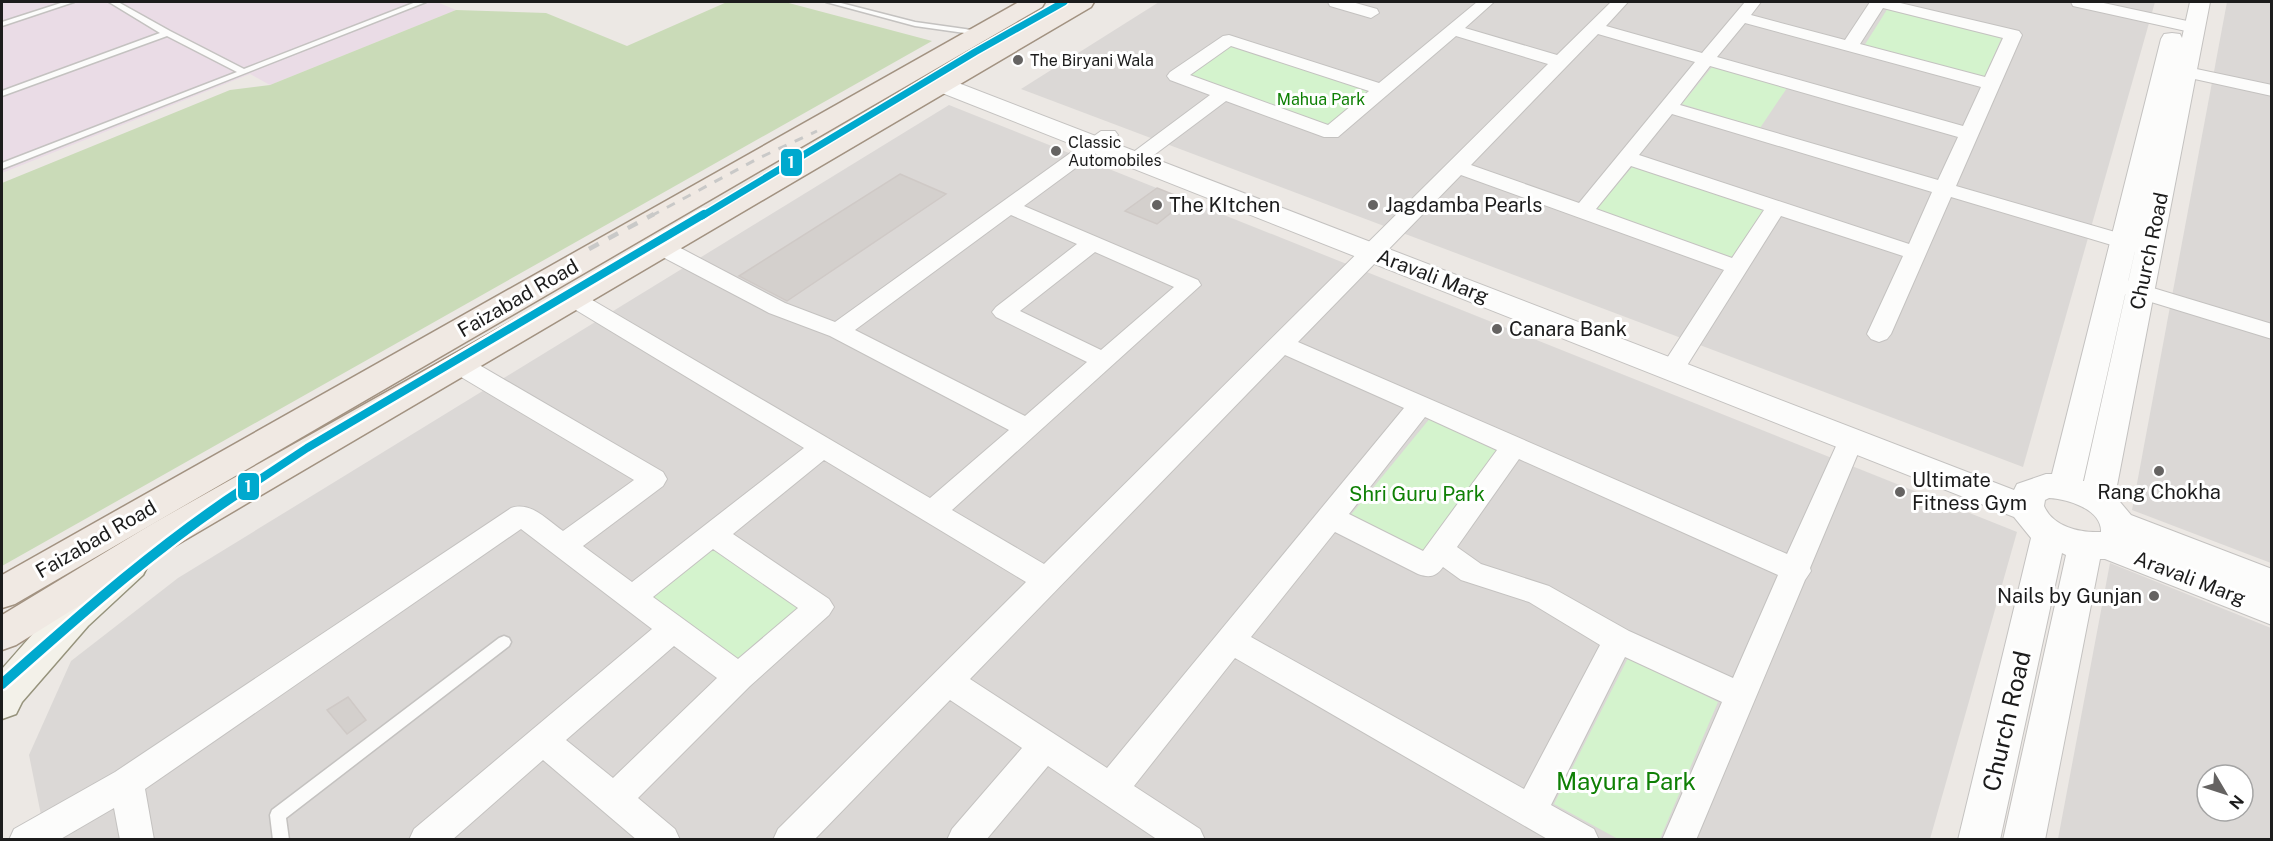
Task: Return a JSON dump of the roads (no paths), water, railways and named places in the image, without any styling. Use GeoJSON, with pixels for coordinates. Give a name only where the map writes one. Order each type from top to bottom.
{"type":"FeatureCollection","features":[{"type":"Feature","properties":{"kind":"main road","name":"Faizabad Road"},"geometry":{"type":"LineString","coordinates":[[2,593],[1034,2]]}},
{"type":"Feature","properties":{"kind":"main road","name":"Faizabad Road"},"geometry":{"type":"LineString","coordinates":[[2,634],[165,534],[663,248],[1083,2]]}},
{"type":"Feature","properties":{"kind":"main road"},"geometry":{"type":"LineString","coordinates":[[2,702],[8,690],[74,615],[165,534]]}},
{"type":"Feature","properties":{"kind":"street"},"geometry":{"type":"LineString","coordinates":[[1336,2],[1371,13]]}},
{"type":"Feature","properties":{"kind":"street"},"geometry":{"type":"LineString","coordinates":[[1383,90],[1229,40],[1176,76],[1332,133],[1383,90],[1486,2]]}},
{"type":"Feature","properties":{"kind":"street"},"geometry":{"type":"LineString","coordinates":[[790,840],[1620,2]]}},
{"type":"Feature","properties":{"kind":"street"},"geometry":{"type":"LineString","coordinates":[[1583,212],[1753,2]]}},
{"type":"Feature","properties":{"kind":"street"},"geometry":{"type":"LineString","coordinates":[[1850,46],[1878,2],[2013,35],[1879,334]]}},
{"type":"Feature","properties":{"kind":"street"},"geometry":{"type":"LineString","coordinates":[[2079,2],[2184,18]]}},
{"type":"Feature","properties":{"kind":"street","name":"Church Road"},"geometry":{"type":"LineString","coordinates":[[2024,840],[2102,529],[2140,291],[2136,246],[2184,18],[2200,2]]}},
{"type":"Feature","properties":{"kind":"street"},"geometry":{"type":"LineString","coordinates":[[1740,17],[1991,84]]}},
{"type":"Feature","properties":{"kind":"street","name":"Church Road"},"geometry":{"type":"LineString","coordinates":[[2066,487],[2114,283],[2136,246],[2187,72],[2184,18]]}},
{"type":"Feature","properties":{"kind":"street"},"geometry":{"type":"LineString","coordinates":[[1594,28],[1969,134]]}},
{"type":"Feature","properties":{"kind":"street"},"geometry":{"type":"LineString","coordinates":[[1453,30],[1561,62]]}},
{"type":"Feature","properties":{"kind":"street"},"geometry":{"type":"LineString","coordinates":[[2187,72],[2271,91]]}},
{"type":"Feature","properties":{"kind":"street","name":"Aravali Marg"},"geometry":{"type":"LineString","coordinates":[[949,80],[1676,363],[2035,511]]}},
{"type":"Feature","properties":{"kind":"street"},"geometry":{"type":"LineString","coordinates":[[1141,155],[1223,94]]}},
{"type":"Feature","properties":{"kind":"street"},"geometry":{"type":"LineString","coordinates":[[1668,107],[2136,246]]}},
{"type":"Feature","properties":{"kind":"street"},"geometry":{"type":"LineString","coordinates":[[838,331],[1102,140]]}},
{"type":"Feature","properties":{"kind":"street"},"geometry":{"type":"LineString","coordinates":[[1627,158],[1915,253]]}},
{"type":"Feature","properties":{"kind":"street"},"geometry":{"type":"LineString","coordinates":[[1456,167],[1737,267]]}},
{"type":"Feature","properties":{"kind":"street"},"geometry":{"type":"LineString","coordinates":[[932,512],[1190,285],[1010,207]]}},
{"type":"Feature","properties":{"kind":"street"},"geometry":{"type":"LineString","coordinates":[[1676,363],[1776,207]]}},
{"type":"Feature","properties":{"kind":"street"},"geometry":{"type":"LineString","coordinates":[[1092,243],[1004,312],[1104,361]]}},
{"type":"Feature","properties":{"kind":"street"},"geometry":{"type":"LineString","coordinates":[[663,248],[777,308],[838,331],[1028,428]]}},
{"type":"Feature","properties":{"kind":"street"},"geometry":{"type":"LineString","coordinates":[[2114,283],[2271,332]]}},
{"type":"Feature","properties":{"kind":"street"},"geometry":{"type":"LineString","coordinates":[[574,299],[1047,580]]}},
{"type":"Feature","properties":{"kind":"street"},"geometry":{"type":"LineString","coordinates":[[1281,344],[1797,571]]}},
{"type":"Feature","properties":{"kind":"street","name":"Aravali Marg"},"geometry":{"type":"LineString","coordinates":[[1676,363],[1851,439],[2035,511]]}},
{"type":"Feature","properties":{"kind":"street"},"geometry":{"type":"LineString","coordinates":[[460,365],[654,479],[563,546]]}},
{"type":"Feature","properties":{"kind":"street"},"geometry":{"type":"LineString","coordinates":[[1111,789],[1421,405]]}},
{"type":"Feature","properties":{"kind":"street"},"geometry":{"type":"LineString","coordinates":[[1679,840],[1797,571],[1851,439]]}},
{"type":"Feature","properties":{"kind":"street"},"geometry":{"type":"LineString","coordinates":[[1330,517],[1428,566],[1514,446]]}},
{"type":"Feature","properties":{"kind":"street"},"geometry":{"type":"LineString","coordinates":[[632,598],[823,447]]}},
{"type":"Feature","properties":{"kind":"street"},"geometry":{"type":"LineString","coordinates":[[2046,486],[2066,487],[2102,529],[2035,511],[2046,486]]}},
{"type":"Feature","properties":{"kind":"street","name":"Church Road"},"geometry":{"type":"LineString","coordinates":[[1979,840],[2035,511]]}},
{"type":"Feature","properties":{"kind":"street"},"geometry":{"type":"LineString","coordinates":[[26,840],[127,783],[521,515],[739,677]]}},
{"type":"Feature","properties":{"kind":"street","name":"Aravali Marg"},"geometry":{"type":"LineString","coordinates":[[2102,529],[2271,584]]}},
{"type":"Feature","properties":{"kind":"street","name":"Aravali Marg"},"geometry":{"type":"LineString","coordinates":[[2102,529],[2271,610]]}},
{"type":"Feature","properties":{"kind":"street"},"geometry":{"type":"LineString","coordinates":[[615,799],[739,677],[819,607],[712,534]]}},
{"type":"Feature","properties":{"kind":"street"},"geometry":{"type":"LineString","coordinates":[[1440,549],[1470,572],[1539,594],[1618,640],[1742,697]]}},
{"type":"Feature","properties":{"kind":"street"},"geometry":{"type":"LineString","coordinates":[[426,840],[673,629]]}},
{"type":"Feature","properties":{"kind":"street"},"geometry":{"type":"LineString","coordinates":[[1231,640],[1582,840]]}},
{"type":"Feature","properties":{"kind":"street"},"geometry":{"type":"LineString","coordinates":[[1531,810],[1618,640]]}},
{"type":"Feature","properties":{"kind":"street"},"geometry":{"type":"LineString","coordinates":[[947,681],[1188,840]]}},
{"type":"Feature","properties":{"kind":"street"},"geometry":{"type":"LineString","coordinates":[[543,740],[663,840]]}},
{"type":"Feature","properties":{"kind":"street"},"geometry":{"type":"LineString","coordinates":[[964,840],[1045,746]]}},
{"type":"Feature","properties":{"kind":"street"},"geometry":{"type":"LineString","coordinates":[[127,783],[137,840]]}},
{"type":"Feature","properties":{"kind":"lane"},"geometry":{"type":"LineString","coordinates":[[2,24],[70,2]]}},
{"type":"Feature","properties":{"kind":"lane"},"geometry":{"type":"LineString","coordinates":[[113,2],[167,33],[244,72]]}},
{"type":"Feature","properties":{"kind":"lane"},"geometry":{"type":"LineString","coordinates":[[2,166],[422,2]]}},
{"type":"Feature","properties":{"kind":"lane"},"geometry":{"type":"LineString","coordinates":[[830,2],[915,24],[979,33]]}},
{"type":"Feature","properties":{"kind":"lane"},"geometry":{"type":"LineString","coordinates":[[2,94],[167,33]]}},
{"type":"Feature","properties":{"kind":"lane"},"geometry":{"type":"LineString","coordinates":[[281,840],[278,815],[504,642]]}},
{"type":"Feature","properties":{"kind":"railway"},"geometry":{"type":"LineString","coordinates":[[651,216],[759,158],[817,131]]}},
{"type":"Feature","properties":{"kind":"railway"},"geometry":{"type":"LineString","coordinates":[[589,249],[654,214]]}},
{"type":"Feature","properties":{"kind":"place","name":"The Biryani Wala"},"geometry":{"type":"Point","coordinates":[1018,60]}},
{"type":"Feature","properties":{"kind":"place","name":"Classic Automobiles"},"geometry":{"type":"Point","coordinates":[1056,151]}},
{"type":"Feature","properties":{"kind":"place","name":"The KItchen"},"geometry":{"type":"Point","coordinates":[1157,205]}},
{"type":"Feature","properties":{"kind":"place","name":"Jagdamba Pearls"},"geometry":{"type":"Point","coordinates":[1373,205]}},
{"type":"Feature","properties":{"kind":"place","name":"Canara Bank"},"geometry":{"type":"Point","coordinates":[1497,329]}},
{"type":"Feature","properties":{"kind":"place","name":"Rang Chokha"},"geometry":{"type":"Point","coordinates":[2159,471]}},
{"type":"Feature","properties":{"kind":"place","name":"Ultimate Fitness Gym"},"geometry":{"type":"Point","coordinates":[1900,492]}},
{"type":"Feature","properties":{"kind":"place","name":"Nails by Gunjan"},"geometry":{"type":"Point","coordinates":[2154,596]}},
{"type":"Feature","properties":{"kind":"park label","name":"Mahua Park"},"geometry":{"type":"Point","coordinates":[1321,99]}},
{"type":"Feature","properties":{"kind":"park label","name":"Shri Guru Park"},"geometry":{"type":"Point","coordinates":[1417,494]}},
{"type":"Feature","properties":{"kind":"park label","name":"Mayura Park"},"geometry":{"type":"Point","coordinates":[1626,781]}}]}
